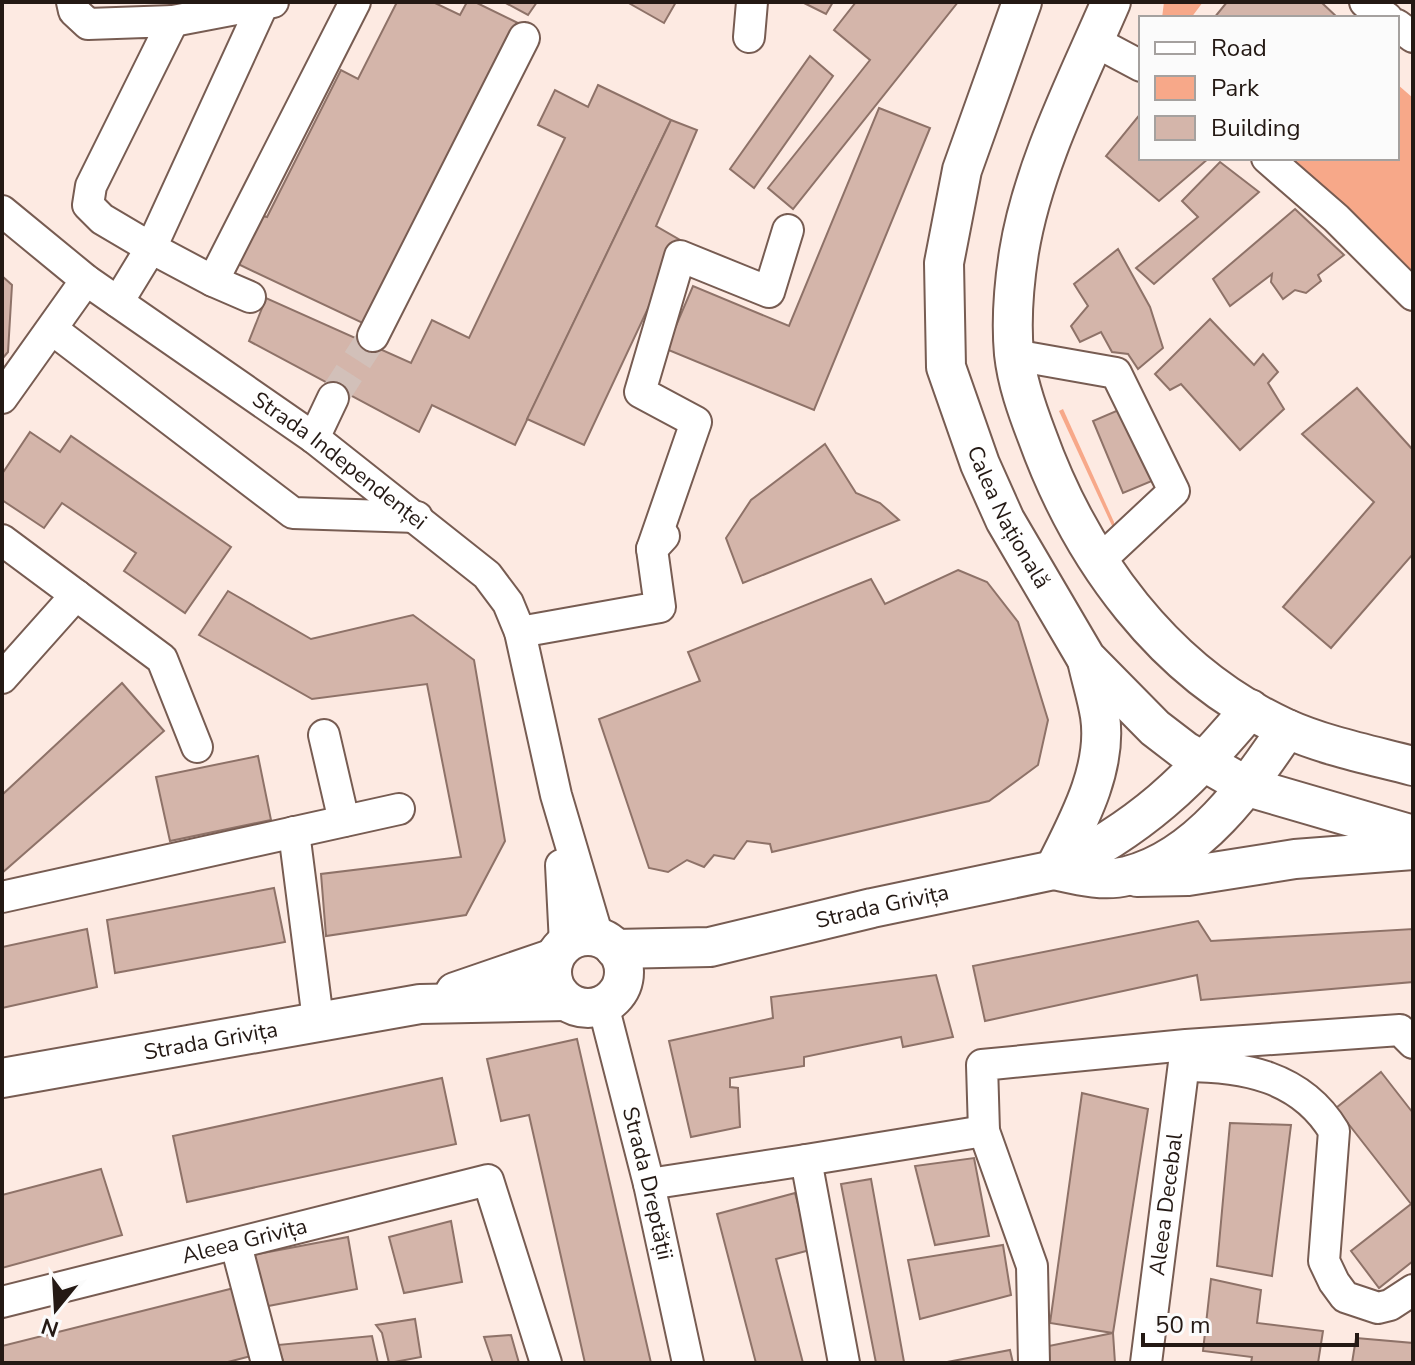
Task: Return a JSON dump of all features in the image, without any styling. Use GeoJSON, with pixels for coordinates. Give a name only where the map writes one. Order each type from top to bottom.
{"type":"FeatureCollection","features":[{"type":"Feature","properties":{"kind":"main road","name":"Calea Națională"},"geometry":{"type":"LineString","coordinates":[[1022,2],[962,170],[944,263],[946,367],[980,464],[1005,520],[1086,658],[1155,728],[1248,787],[1413,835]]}},
{"type":"Feature","properties":{"kind":"main road"},"geometry":{"type":"LineString","coordinates":[[1111,2],[1040,174],[1024,226],[1015,289],[1014,355],[1024,400],[1054,485],[1097,563],[1140,618],[1180,658],[1250,709],[1287,729],[1413,766]]}},
{"type":"Feature","properties":{"kind":"main road"},"geometry":{"type":"LineString","coordinates":[[1054,870],[1091,788],[1100,753],[1100,718],[1086,658]]}},
{"type":"Feature","properties":{"kind":"main road","name":"Strada Grivița"},"geometry":{"type":"LineString","coordinates":[[420,1004],[583,947],[710,947],[872,908],[1054,870],[1082,857],[1169,798],[1206,762],[1250,709]]}},
{"type":"Feature","properties":{"kind":"main road","name":"Strada Grivița"},"geometry":{"type":"LineString","coordinates":[[1054,870],[1090,877],[1126,876],[1163,861],[1187,844],[1248,787],[1287,729]]}},
{"type":"Feature","properties":{"kind":"main road"},"geometry":{"type":"LineString","coordinates":[[1126,876],[1188,876],[1295,859],[1413,850]]}},
{"type":"Feature","properties":{"kind":"main road"},"geometry":{"type":"LineString","coordinates":[[583,947],[624,970],[610,999],[590,1008],[566,1001],[553,982],[583,947]]}},
{"type":"Feature","properties":{"kind":"main road","name":"Strada Grivița"},"geometry":{"type":"LineString","coordinates":[[610,999],[710,947]]}},
{"type":"Feature","properties":{"kind":"main road","name":"Strada Grivița"},"geometry":{"type":"LineString","coordinates":[[2,1078],[420,1004],[566,1001]]}},
{"type":"Feature","properties":{"kind":"street"},"geometry":{"type":"LineString","coordinates":[[72,2],[88,24],[173,21],[268,3]]}},
{"type":"Feature","properties":{"kind":"street"},"geometry":{"type":"LineString","coordinates":[[213,281],[355,2]]}},
{"type":"Feature","properties":{"kind":"street"},"geometry":{"type":"LineString","coordinates":[[749,37],[752,2]]}},
{"type":"Feature","properties":{"kind":"street"},"geometry":{"type":"LineString","coordinates":[[1365,2],[1384,16]]}},
{"type":"Feature","properties":{"kind":"street"},"geometry":{"type":"LineString","coordinates":[[118,302],[151,248],[268,3]]}},
{"type":"Feature","properties":{"kind":"street"},"geometry":{"type":"LineString","coordinates":[[173,21],[91,186],[88,205],[102,219],[151,248],[250,297]]}},
{"type":"Feature","properties":{"kind":"street"},"geometry":{"type":"LineString","coordinates":[[373,336],[524,38]]}},
{"type":"Feature","properties":{"kind":"street"},"geometry":{"type":"LineString","coordinates":[[1094,41],[1139,65]]}},
{"type":"Feature","properties":{"kind":"street"},"geometry":{"type":"LineString","coordinates":[[1269,160],[1336,218],[1413,295]]}},
{"type":"Feature","properties":{"kind":"street","name":"Strada Independenței"},"geometry":{"type":"LineString","coordinates":[[2,211],[86,280],[314,438],[487,575],[508,603],[520,632],[556,795],[583,947]]}},
{"type":"Feature","properties":{"kind":"street"},"geometry":{"type":"LineString","coordinates":[[520,632],[660,607],[652,549],[696,422],[640,392],[680,256],[769,292],[788,230]]}},
{"type":"Feature","properties":{"kind":"street"},"geometry":{"type":"LineString","coordinates":[[2,398],[86,280]]}},
{"type":"Feature","properties":{"kind":"street"},"geometry":{"type":"LineString","coordinates":[[53,330],[293,513],[417,517]]}},
{"type":"Feature","properties":{"kind":"street"},"geometry":{"type":"LineString","coordinates":[[1014,355],[1116,373],[1174,491],[1097,563]]}},
{"type":"Feature","properties":{"kind":"street"},"geometry":{"type":"LineString","coordinates":[[314,438],[333,398]]}},
{"type":"Feature","properties":{"kind":"street"},"geometry":{"type":"LineString","coordinates":[[652,549],[684,514]]}},
{"type":"Feature","properties":{"kind":"street"},"geometry":{"type":"LineString","coordinates":[[2,540],[162,659],[197,747]]}},
{"type":"Feature","properties":{"kind":"street"},"geometry":{"type":"LineString","coordinates":[[2,678],[76,595]]}},
{"type":"Feature","properties":{"kind":"street"},"geometry":{"type":"LineString","coordinates":[[324,735],[344,821]]}},
{"type":"Feature","properties":{"kind":"street"},"geometry":{"type":"LineString","coordinates":[[2,897],[399,809]]}},
{"type":"Feature","properties":{"kind":"street"},"geometry":{"type":"LineString","coordinates":[[294,832],[318,1020]]}},
{"type":"Feature","properties":{"kind":"street","name":"Strada Dreptății"},"geometry":{"type":"LineString","coordinates":[[610,999],[688,1363]]}},
{"type":"Feature","properties":{"kind":"street"},"geometry":{"type":"LineString","coordinates":[[1034,1363],[1032,1266],[984,1131],[982,1065],[1185,1056],[1407,1036]]}},
{"type":"Feature","properties":{"kind":"street"},"geometry":{"type":"LineString","coordinates":[[1185,1056],[1257,1071],[1293,1089],[1323,1113],[1334,1131],[1324,1261],[1334,1282],[1345,1297],[1378,1308],[1390,1305],[1413,1290]]}},
{"type":"Feature","properties":{"kind":"street","name":"Aleea Decebal"},"geometry":{"type":"LineString","coordinates":[[1146,1363],[1185,1056]]}},
{"type":"Feature","properties":{"kind":"street"},"geometry":{"type":"LineString","coordinates":[[649,1184],[984,1131]]}},
{"type":"Feature","properties":{"kind":"street"},"geometry":{"type":"LineString","coordinates":[[806,1160],[844,1363]]}},
{"type":"Feature","properties":{"kind":"street","name":"Aleea Grivița"},"geometry":{"type":"LineString","coordinates":[[2,1302],[488,1180],[546,1363]]}},
{"type":"Feature","properties":{"kind":"street"},"geometry":{"type":"LineString","coordinates":[[236,1245],[267,1363]]}},
{"type":"Feature","properties":{"kind":"green space"},"geometry":{"type":"Polygon","coordinates":[[[1164,2],[1203,2],[1192,16],[1162,16],[1164,2]]]}},
{"type":"Feature","properties":{"kind":"green space"},"geometry":{"type":"Polygon","coordinates":[[[1399,86],[1413,98],[1413,307],[1260,160],[1399,160],[1399,86]]]}},
{"type":"Feature","properties":{"kind":"green space"},"geometry":{"type":"Polygon","coordinates":[[[1063,409],[1114,522],[1114,530],[1059,411],[1063,409]]]}},
{"type":"Feature","properties":{"kind":"building"},"geometry":{"type":"Polygon","coordinates":[[[397,2],[433,2],[460,15],[467,2],[475,2],[520,24],[369,326],[238,264],[259,215],[267,217],[341,70],[358,79],[397,2]]]}},
{"type":"Feature","properties":{"kind":"building"},"geometry":{"type":"Polygon","coordinates":[[[504,2],[537,2],[528,15],[504,2]]]}},
{"type":"Feature","properties":{"kind":"building"},"geometry":{"type":"Polygon","coordinates":[[[627,2],[676,2],[664,23],[627,2]]]}},
{"type":"Feature","properties":{"kind":"building"},"geometry":{"type":"Polygon","coordinates":[[[802,2],[833,2],[826,14],[802,2]]]}},
{"type":"Feature","properties":{"kind":"building"},"geometry":{"type":"Polygon","coordinates":[[[856,2],[958,2],[793,209],[768,188],[870,60],[834,30],[856,2]]]}},
{"type":"Feature","properties":{"kind":"building"},"geometry":{"type":"Polygon","coordinates":[[[1227,2],[1321,2],[1336,16],[1216,16],[1227,2]]]}},
{"type":"Feature","properties":{"kind":"building"},"geometry":{"type":"Polygon","coordinates":[[[810,56],[833,76],[754,188],[730,169],[810,56]]]}},
{"type":"Feature","properties":{"kind":"building"},"geometry":{"type":"Polygon","coordinates":[[[598,85],[671,120],[515,445],[432,405],[419,432],[249,341],[266,298],[411,363],[432,320],[469,338],[565,138],[538,125],[555,90],[588,107],[598,85]]]}},
{"type":"Feature","properties":{"kind":"building"},"geometry":{"type":"Polygon","coordinates":[[[879,108],[930,128],[814,410],[666,349],[693,286],[789,326],[879,108]]]}},
{"type":"Feature","properties":{"kind":"building"},"geometry":{"type":"Polygon","coordinates":[[[1139,115],[1139,160],[1207,160],[1159,201],[1106,156],[1139,115]]]}},
{"type":"Feature","properties":{"kind":"building"},"geometry":{"type":"Polygon","coordinates":[[[671,120],[697,130],[656,226],[680,240],[584,445],[527,419],[671,120]]]}},
{"type":"Feature","properties":{"kind":"building"},"geometry":{"type":"Polygon","coordinates":[[[1220,162],[1259,192],[1154,284],[1136,268],[1198,217],[1182,201],[1220,162]]]}},
{"type":"Feature","properties":{"kind":"building"},"geometry":{"type":"Polygon","coordinates":[[[1295,209],[1344,255],[1318,275],[1321,281],[1306,293],[1295,290],[1283,299],[1271,282],[1272,274],[1230,306],[1213,279],[1295,209]]]}},
{"type":"Feature","properties":{"kind":"building"},"geometry":{"type":"Polygon","coordinates":[[[1118,249],[1150,307],[1163,348],[1138,369],[1128,354],[1112,352],[1101,332],[1080,342],[1071,326],[1088,306],[1074,284],[1118,249]]]}},
{"type":"Feature","properties":{"kind":"building"},"geometry":{"type":"Polygon","coordinates":[[[2,276],[12,285],[8,352],[2,359],[2,276]]]}},
{"type":"Feature","properties":{"kind":"building"},"geometry":{"type":"Polygon","coordinates":[[[1210,319],[1254,365],[1263,354],[1278,372],[1268,383],[1284,409],[1240,450],[1181,384],[1170,390],[1155,374],[1210,319]]]}},
{"type":"Feature","properties":{"kind":"building"},"geometry":{"type":"Polygon","coordinates":[[[1357,388],[1413,450],[1413,554],[1331,648],[1283,607],[1374,502],[1302,434],[1357,388]]]}},
{"type":"Feature","properties":{"kind":"building"},"geometry":{"type":"Polygon","coordinates":[[[1128,406],[1159,478],[1123,493],[1093,421],[1128,406]]]}},
{"type":"Feature","properties":{"kind":"building"},"geometry":{"type":"Polygon","coordinates":[[[30,432],[60,452],[71,436],[231,547],[185,613],[124,571],[136,553],[62,503],[44,528],[2,500],[2,474],[30,432]]]}},
{"type":"Feature","properties":{"kind":"building"},"geometry":{"type":"Polygon","coordinates":[[[825,444],[856,493],[880,503],[899,520],[743,583],[726,538],[751,500],[825,444]]]}},
{"type":"Feature","properties":{"kind":"building"},"geometry":{"type":"Polygon","coordinates":[[[958,570],[987,582],[1018,622],[1048,720],[1038,765],[989,801],[772,852],[770,844],[747,841],[734,859],[714,855],[704,867],[687,860],[668,872],[649,868],[599,719],[700,681],[688,652],[871,579],[885,604],[958,570]]]}},
{"type":"Feature","properties":{"kind":"building"},"geometry":{"type":"Polygon","coordinates":[[[228,591],[311,639],[413,615],[474,660],[505,841],[466,915],[326,936],[321,874],[461,857],[427,684],[312,699],[199,635],[228,591]]]}},
{"type":"Feature","properties":{"kind":"building"},"geometry":{"type":"Polygon","coordinates":[[[122,683],[164,731],[2,873],[2,795],[122,683]]]}},
{"type":"Feature","properties":{"kind":"building"},"geometry":{"type":"Polygon","coordinates":[[[258,756],[271,820],[170,841],[156,777],[258,756]]]}},
{"type":"Feature","properties":{"kind":"building"},"geometry":{"type":"Polygon","coordinates":[[[274,888],[285,942],[115,973],[107,920],[274,888]]]}},
{"type":"Feature","properties":{"kind":"building"},"geometry":{"type":"Polygon","coordinates":[[[1198,921],[1211,941],[1413,929],[1413,982],[1201,1000],[1197,975],[985,1021],[973,966],[1198,921]]]}},
{"type":"Feature","properties":{"kind":"building"},"geometry":{"type":"Polygon","coordinates":[[[87,929],[97,987],[2,1008],[2,947],[87,929]]]}},
{"type":"Feature","properties":{"kind":"building"},"geometry":{"type":"Polygon","coordinates":[[[936,975],[953,1037],[903,1047],[901,1037],[804,1057],[804,1066],[730,1078],[730,1087],[738,1088],[740,1127],[691,1137],[669,1041],[773,1018],[771,997],[936,975]]]}},
{"type":"Feature","properties":{"kind":"building"},"geometry":{"type":"Polygon","coordinates":[[[577,1039],[651,1363],[585,1363],[529,1115],[501,1121],[487,1059],[577,1039]]]}},
{"type":"Feature","properties":{"kind":"building"},"geometry":{"type":"Polygon","coordinates":[[[1381,1072],[1413,1113],[1413,1261],[1379,1288],[1351,1251],[1411,1204],[1336,1108],[1381,1072]]]}},
{"type":"Feature","properties":{"kind":"building"},"geometry":{"type":"Polygon","coordinates":[[[442,1078],[456,1144],[187,1202],[173,1136],[442,1078]]]}},
{"type":"Feature","properties":{"kind":"building"},"geometry":{"type":"Polygon","coordinates":[[[1082,1093],[1148,1109],[1113,1333],[1050,1323],[1082,1093]]]}},
{"type":"Feature","properties":{"kind":"building"},"geometry":{"type":"Polygon","coordinates":[[[1230,1123],[1291,1125],[1272,1276],[1217,1266],[1230,1123]]]}},
{"type":"Feature","properties":{"kind":"building"},"geometry":{"type":"Polygon","coordinates":[[[974,1158],[989,1236],[935,1245],[915,1166],[974,1158]]]}},
{"type":"Feature","properties":{"kind":"building"},"geometry":{"type":"Polygon","coordinates":[[[101,1169],[122,1235],[2,1268],[2,1195],[101,1169]]]}},
{"type":"Feature","properties":{"kind":"building"},"geometry":{"type":"Polygon","coordinates":[[[871,1179],[902,1363],[876,1363],[841,1184],[871,1179]]]}},
{"type":"Feature","properties":{"kind":"building"},"geometry":{"type":"Polygon","coordinates":[[[795,1193],[810,1250],[776,1259],[803,1363],[756,1363],[717,1214],[795,1193]]]}},
{"type":"Feature","properties":{"kind":"building"},"geometry":{"type":"Polygon","coordinates":[[[451,1221],[462,1282],[404,1293],[389,1237],[451,1221]]]}},
{"type":"Feature","properties":{"kind":"building"},"geometry":{"type":"Polygon","coordinates":[[[348,1237],[357,1289],[263,1307],[253,1255],[348,1237]]]}},
{"type":"Feature","properties":{"kind":"building"},"geometry":{"type":"Polygon","coordinates":[[[1003,1245],[1011,1295],[920,1319],[908,1260],[1003,1245]]]}},
{"type":"Feature","properties":{"kind":"building"},"geometry":{"type":"Polygon","coordinates":[[[1211,1279],[1261,1290],[1257,1323],[1323,1331],[1318,1363],[1251,1363],[1252,1357],[1203,1351],[1211,1279]]]}},
{"type":"Feature","properties":{"kind":"building"},"geometry":{"type":"Polygon","coordinates":[[[234,1288],[251,1356],[224,1363],[2,1363],[2,1346],[234,1288]]]}},
{"type":"Feature","properties":{"kind":"building"},"geometry":{"type":"Polygon","coordinates":[[[415,1319],[421,1357],[389,1363],[382,1333],[376,1325],[415,1319]]]}},
{"type":"Feature","properties":{"kind":"building"},"geometry":{"type":"Polygon","coordinates":[[[1113,1333],[1115,1363],[1041,1363],[1039,1348],[1113,1333]]]}},
{"type":"Feature","properties":{"kind":"building"},"geometry":{"type":"Polygon","coordinates":[[[511,1335],[519,1363],[493,1363],[484,1337],[511,1335]]]}},
{"type":"Feature","properties":{"kind":"building"},"geometry":{"type":"Polygon","coordinates":[[[372,1336],[378,1363],[284,1363],[277,1345],[372,1336]]]}},
{"type":"Feature","properties":{"kind":"building"},"geometry":{"type":"Polygon","coordinates":[[[1356,1338],[1413,1343],[1413,1363],[1352,1363],[1356,1338]]]}},
{"type":"Feature","properties":{"kind":"building"},"geometry":{"type":"Polygon","coordinates":[[[1010,1350],[1013,1363],[942,1363],[1010,1350]]]}},
{"type":"Feature","properties":{"kind":"tunnel"},"geometry":{"type":"LineString","coordinates":[[333,398],[373,336]]}}]}
